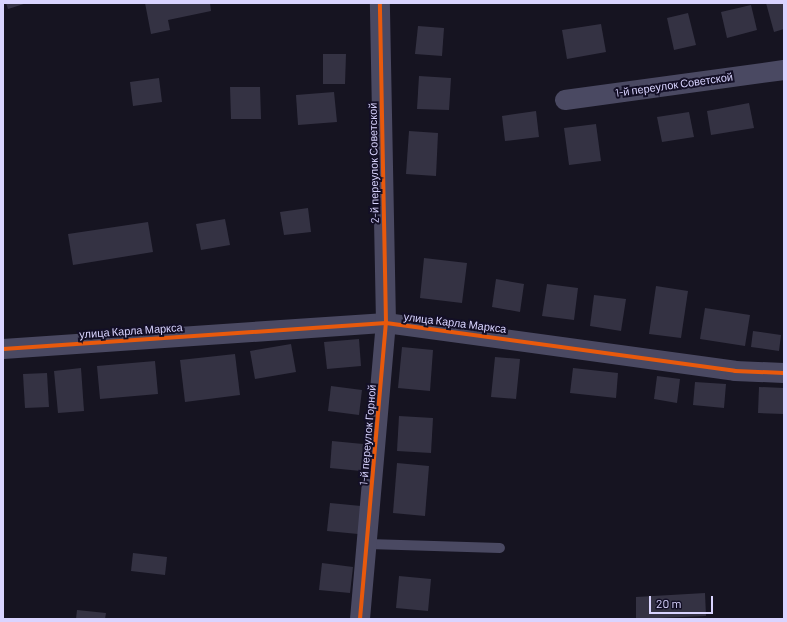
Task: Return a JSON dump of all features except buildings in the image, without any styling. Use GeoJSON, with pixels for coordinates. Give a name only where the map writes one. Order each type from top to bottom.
{"type":"FeatureCollection","features":[{"type":"Feature","properties":{"kind":"street","name":"2-й переулок Советской"},"geometry":{"type":"LineString","coordinates":[[380,3],[386,323]]}},
{"type":"Feature","properties":{"kind":"street","name":"1-й переулок Советской"},"geometry":{"type":"LineString","coordinates":[[565,100],[784,70]]}},
{"type":"Feature","properties":{"kind":"street","name":"улица Карла Маркса"},"geometry":{"type":"LineString","coordinates":[[3,349],[386,323],[735,371],[784,373]]}},
{"type":"Feature","properties":{"kind":"street","name":"1-й переулок Горной"},"geometry":{"type":"LineString","coordinates":[[360,619],[368,544],[386,323]]}},
{"type":"Feature","properties":{"kind":"lane"},"geometry":{"type":"LineString","coordinates":[[368,544],[500,548]]}},
{"type":"Feature","properties":{"kind":"cycle path"},"geometry":{"type":"LineString","coordinates":[[360,619],[386,323],[380,3]]}},
{"type":"Feature","properties":{"kind":"cycle path"},"geometry":{"type":"LineString","coordinates":[[3,349],[386,323],[735,371],[784,373]]}}]}
